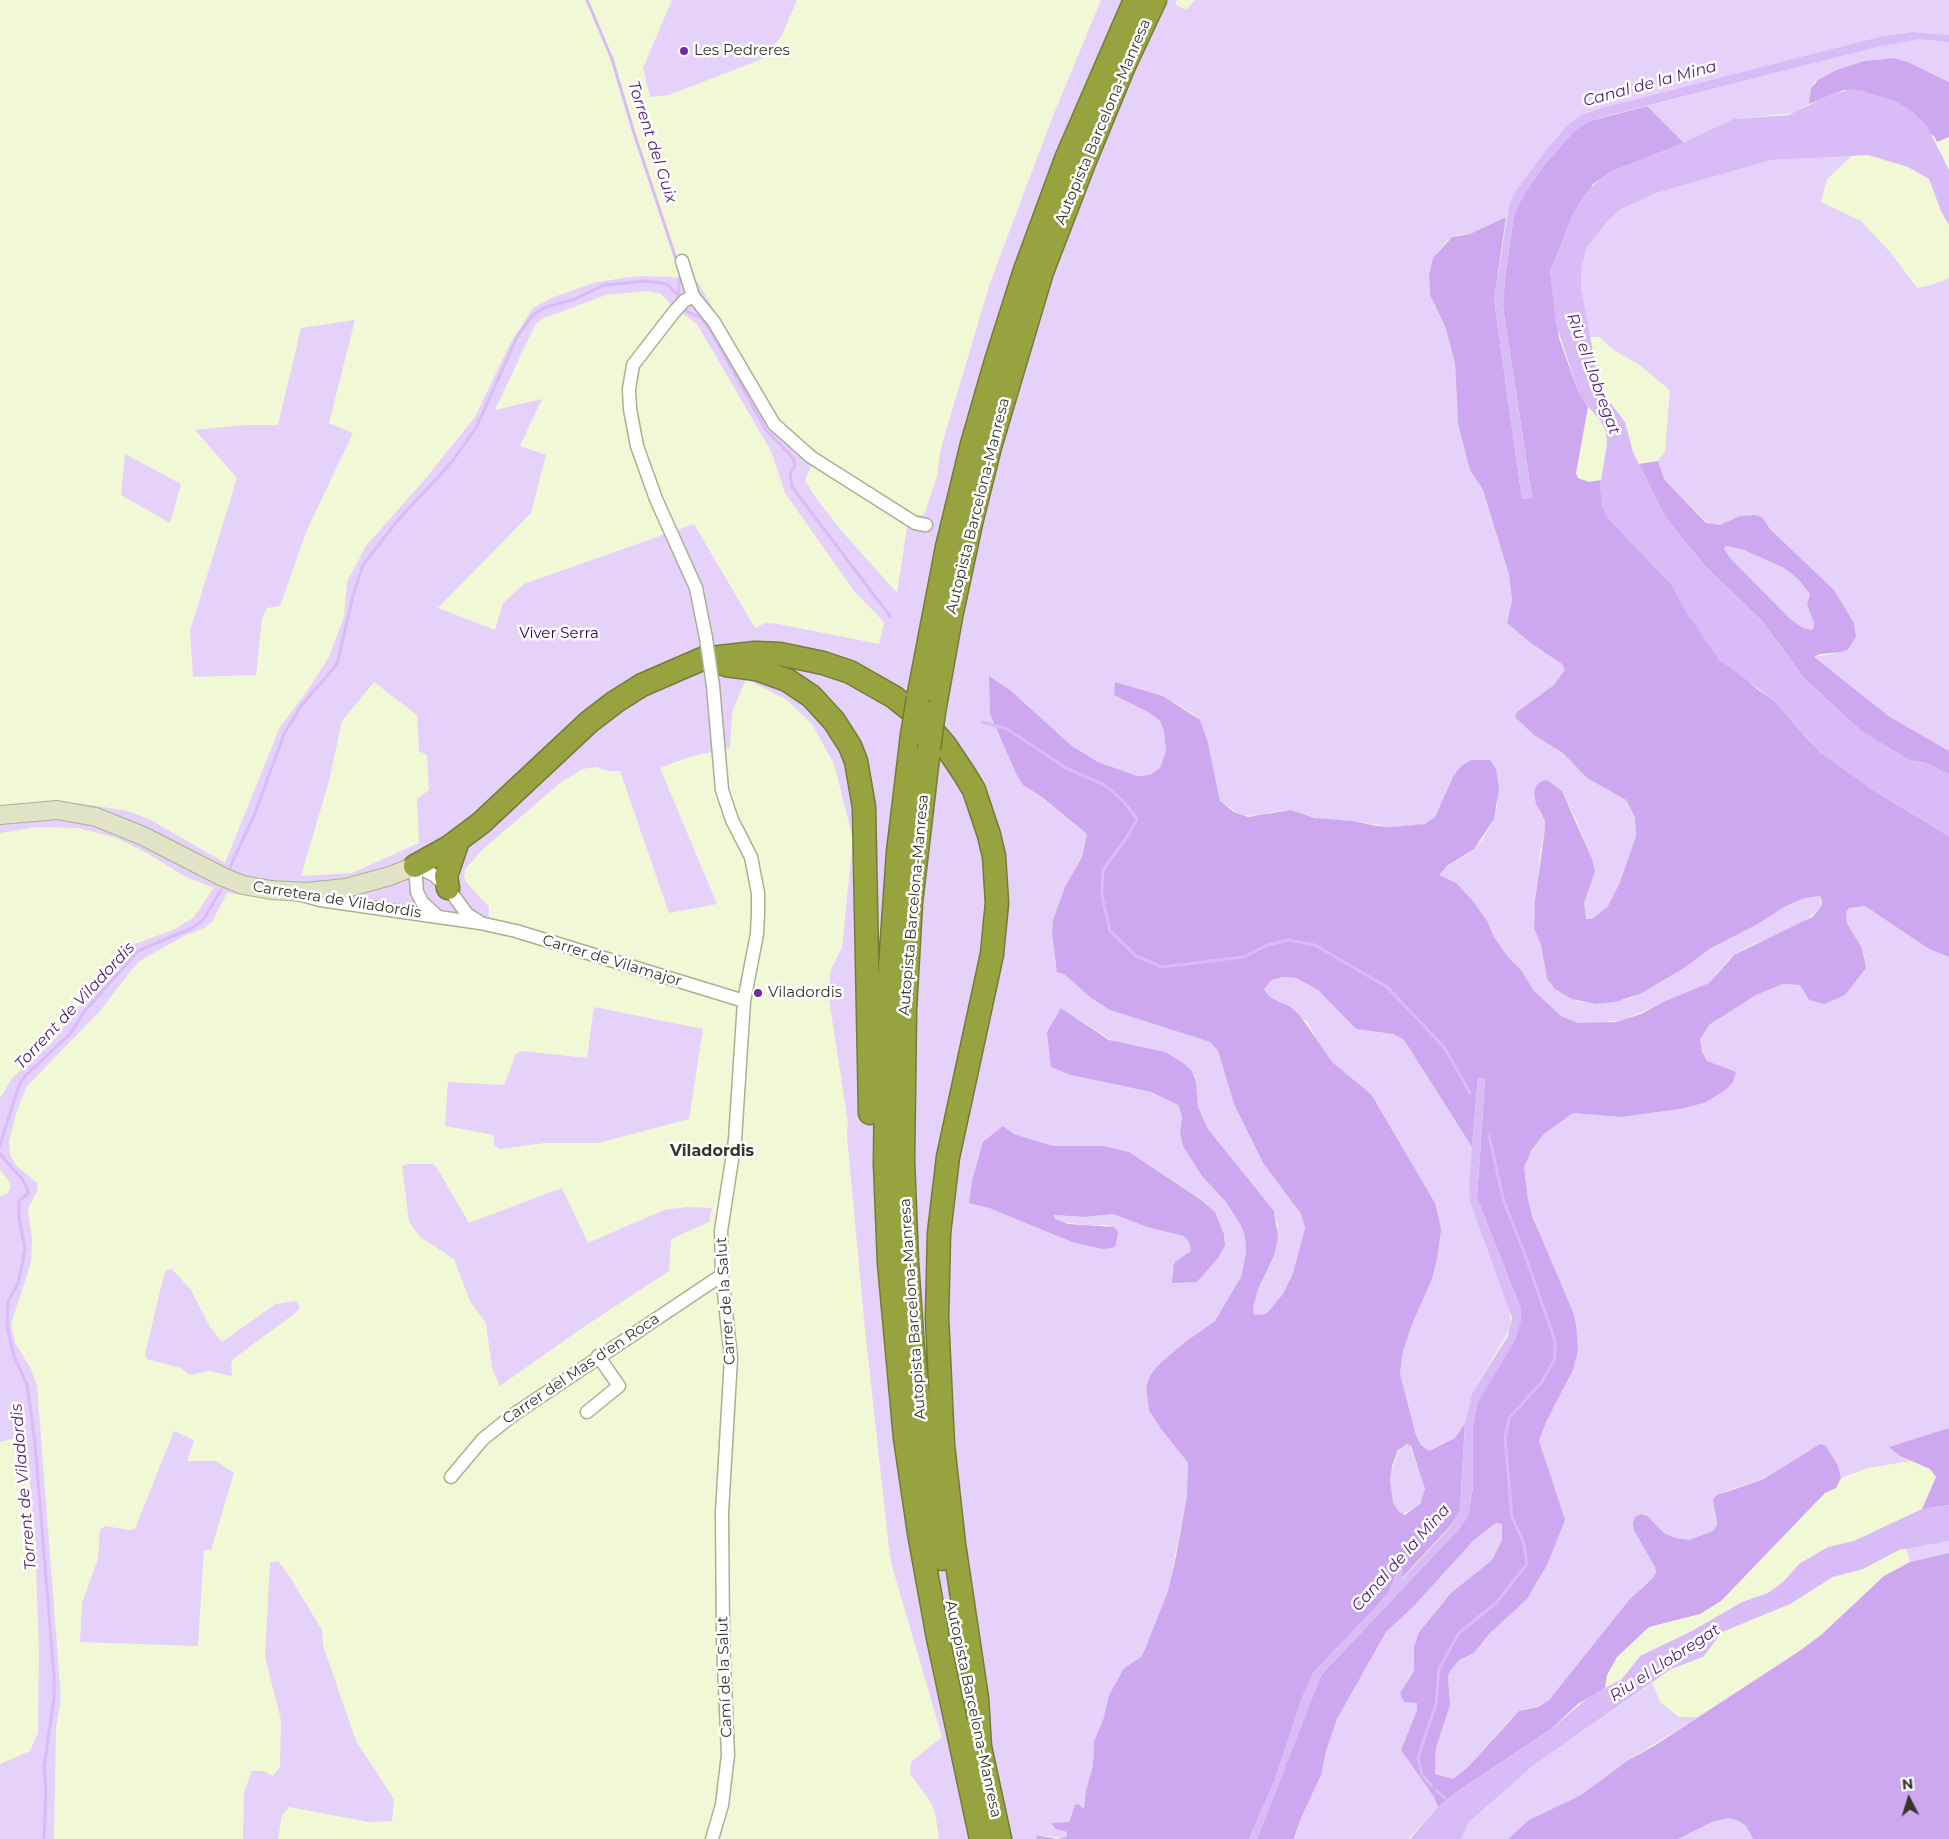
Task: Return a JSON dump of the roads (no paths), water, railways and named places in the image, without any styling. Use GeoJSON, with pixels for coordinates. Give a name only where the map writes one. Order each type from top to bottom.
{"type":"FeatureCollection","features":[{"type":"Feature","properties":{"kind":"highway","name":"Autopista Barcelona-Manresa"},"geometry":{"type":"LineString","coordinates":[[981,1839],[938,1638],[905,1438],[889,1263],[885,1099],[889,959],[898,852],[921,742],[947,547],[972,444],[1025,270],[1066,159],[1136,0]]}},
{"type":"Feature","properties":{"kind":"highway","name":"Autopista Barcelona-Manresa"},"geometry":{"type":"LineString","coordinates":[[926,705],[951,617],[974,510],[990,447],[1042,272],[1124,66],[1155,0]]}},
{"type":"Feature","properties":{"kind":"highway"},"geometry":{"type":"LineString","coordinates":[[415,866],[458,841],[481,823],[589,722],[642,685],[702,659],[755,653],[780,654],[823,663],[850,672],[894,697],[924,721],[945,745],[974,790],[989,835],[996,880],[995,928],[987,978],[948,1157],[939,1233],[937,1288],[938,1360],[943,1445],[954,1544],[977,1698],[980,1747]]}},
{"type":"Feature","properties":{"kind":"highway"},"geometry":{"type":"LineString","coordinates":[[680,668],[737,666],[756,668],[787,680],[811,696],[834,720],[850,746],[856,762],[864,807],[872,1185],[878,1280],[902,1473],[912,1533],[938,1638]]}},
{"type":"Feature","properties":{"kind":"highway","name":"Autopista Barcelona-Manresa"},"geometry":{"type":"LineString","coordinates":[[921,742],[916,854],[905,1010],[903,1162],[907,1262],[920,1407],[935,1522],[1000,1839]]}},
{"type":"Feature","properties":{"kind":"highway"},"geometry":{"type":"LineString","coordinates":[[448,888],[446,876],[458,841]]}},
{"type":"Feature","properties":{"kind":"street"},"geometry":{"type":"LineString","coordinates":[[682,261],[689,298],[714,322],[774,424],[812,457],[907,518],[926,525]]}},
{"type":"Feature","properties":{"kind":"street","name":"Carrer de la Salut"},"geometry":{"type":"LineString","coordinates":[[689,298],[674,312],[633,365],[630,377],[630,409],[637,446],[656,499],[696,588],[706,638],[722,790],[732,820],[751,857],[758,893],[757,934],[744,1001],[735,1140],[722,1231],[722,1274],[731,1358],[722,1512]]}},
{"type":"Feature","properties":{"kind":"street","name":"Carretera de Viladordis"},"geometry":{"type":"LineString","coordinates":[[0,815],[57,810],[96,817],[117,824],[223,877],[256,888],[292,892],[320,900],[480,923]]}},
{"type":"Feature","properties":{"kind":"street"},"geometry":{"type":"LineString","coordinates":[[415,866],[417,892],[422,902],[438,917]]}},
{"type":"Feature","properties":{"kind":"street"},"geometry":{"type":"LineString","coordinates":[[292,892],[346,888],[390,876],[415,866],[434,876],[448,888],[466,914],[480,923]]}},
{"type":"Feature","properties":{"kind":"street","name":"Carrer de Vilamajor"},"geometry":{"type":"LineString","coordinates":[[480,923],[516,930],[744,1001]]}},
{"type":"Feature","properties":{"kind":"street","name":"Carrer del Mas d'en Roca"},"geometry":{"type":"LineString","coordinates":[[451,1477],[483,1438],[512,1414],[722,1274]]}},
{"type":"Feature","properties":{"kind":"street"},"geometry":{"type":"LineString","coordinates":[[586,1412],[619,1386],[598,1356]]}},
{"type":"Feature","properties":{"kind":"street","name":"Camí de la Salut"},"geometry":{"type":"LineString","coordinates":[[712,1839],[722,1803],[728,1755],[723,1641],[722,1512]]}},
{"type":"Feature","properties":{"kind":"water"},"geometry":{"type":"Polygon","coordinates":[[[1911,32],[1949,35],[1949,42],[1919,39],[1882,46],[1590,121],[1575,130],[1544,165],[1524,194],[1514,214],[1505,277],[1503,307],[1532,498],[1522,499],[1494,300],[1509,204],[1518,188],[1547,149],[1570,123],[1582,115],[1602,108],[1883,36],[1911,32]]]}},
{"type":"Feature","properties":{"kind":"water","name":"Riu el Llobregat"},"geometry":{"type":"Polygon","coordinates":[[[1851,89],[1897,102],[1913,112],[1927,126],[1949,170],[1949,225],[1941,211],[1929,179],[1908,167],[1868,155],[1772,160],[1656,193],[1622,209],[1608,221],[1587,247],[1581,270],[1581,288],[1600,389],[1625,422],[1633,452],[1665,517],[1705,566],[1762,621],[1804,678],[1861,731],[1909,760],[1926,763],[1949,775],[1949,836],[1868,787],[1820,753],[1774,700],[1719,660],[1687,613],[1672,585],[1608,518],[1602,507],[1600,487],[1607,444],[1606,432],[1601,421],[1584,402],[1578,391],[1556,324],[1550,271],[1572,215],[1585,194],[1598,181],[1613,171],[1679,145],[1733,119],[1789,115],[1827,96],[1851,89]]]}},
{"type":"Feature","properties":{"kind":"water"},"geometry":{"type":"Polygon","coordinates":[[[1478,1078],[1485,1079],[1477,1198],[1521,1309],[1521,1320],[1515,1341],[1477,1404],[1473,1425],[1473,1487],[1468,1516],[1458,1530],[1321,1675],[1261,1830],[1257,1839],[1249,1839],[1275,1780],[1302,1698],[1314,1672],[1389,1592],[1399,1568],[1403,1568],[1402,1579],[1452,1525],[1460,1509],[1465,1423],[1472,1393],[1508,1336],[1512,1318],[1470,1201],[1469,1180],[1478,1078]]]}},
{"type":"Feature","properties":{"kind":"water","name":"Riu el Llobregat"},"geometry":{"type":"Polygon","coordinates":[[[1949,1505],[1949,1541],[1899,1550],[1863,1569],[1833,1577],[1790,1604],[1722,1632],[1703,1657],[1671,1669],[1534,1765],[1469,1822],[1461,1839],[1410,1839],[1438,1807],[1455,1793],[1551,1729],[1589,1697],[1622,1679],[1640,1656],[1692,1631],[1742,1602],[1768,1593],[1783,1582],[1799,1564],[1828,1547],[1854,1541],[1922,1509],[1949,1505]]]}},
{"type":"Feature","properties":{"kind":"waterway","name":"Torrent del Guix"},"geometry":{"type":"LineString","coordinates":[[587,0],[612,59],[634,133],[677,262]]}},
{"type":"Feature","properties":{"kind":"waterway","name":"Torrent del Guix"},"geometry":{"type":"LineString","coordinates":[[678,295],[680,275]]}},
{"type":"Feature","properties":{"kind":"waterway","name":"Torrent de Viladordis"},"geometry":{"type":"LineString","coordinates":[[230,867],[255,813],[284,734],[301,706],[337,664],[353,596],[363,565],[398,520],[451,463],[476,428],[518,335],[533,315],[543,308],[575,299],[604,285],[645,281],[667,284],[678,295],[679,301]]}},
{"type":"Feature","properties":{"kind":"waterway","name":"Torrent de Viladordis"},"geometry":{"type":"LineString","coordinates":[[683,308],[701,318],[708,326],[766,430],[793,458],[795,465],[790,475],[792,487],[890,616]]}},
{"type":"Feature","properties":{"kind":"waterway","name":"Torrent de Viladordis"},"geometry":{"type":"LineString","coordinates":[[982,722],[1007,729],[1066,768],[1105,785],[1124,802],[1137,819],[1127,837],[1103,870],[1102,896],[1110,931],[1136,956],[1162,967],[1243,957],[1268,945],[1288,940],[1315,945],[1387,987],[1444,1047],[1470,1093]]}},
{"type":"Feature","properties":{"kind":"waterway","name":"Torrent de Viladordis"},"geometry":{"type":"LineString","coordinates":[[0,1145],[19,1085],[25,1076],[70,1034],[84,1012],[138,951],[192,928],[203,920],[221,890]]}},
{"type":"Feature","properties":{"kind":"waterway","name":"Torrent de Viladordis"},"geometry":{"type":"LineString","coordinates":[[1432,1786],[1422,1775],[1418,1757],[1436,1704],[1439,1669],[1459,1633],[1496,1603],[1527,1564],[1524,1544],[1512,1517],[1505,1438],[1509,1418],[1542,1382],[1555,1358],[1555,1341],[1524,1252],[1504,1202],[1489,1136]]}},
{"type":"Feature","properties":{"kind":"waterway","name":"Torrent de Viladordis"},"geometry":{"type":"LineString","coordinates":[[0,1154],[23,1180],[29,1193],[19,1201],[19,1218],[25,1249],[18,1284],[8,1301],[7,1327],[14,1356],[27,1385],[35,1443],[54,1677],[54,1698],[44,1767],[46,1790],[44,1839]]}},
{"type":"Feature","properties":{"kind":"waterway","name":"Torrent de Viladordis"},"geometry":{"type":"LineString","coordinates":[[1436,1790],[1448,1801]]}},
{"type":"Feature","properties":{"kind":"place","name":"Les Pedreres"},"geometry":{"type":"Point","coordinates":[684,51]}},
{"type":"Feature","properties":{"kind":"place","name":"Viladordis"},"geometry":{"type":"Point","coordinates":[758,993]}},
{"type":"Feature","properties":{"kind":"district","name":"Viladordis"},"geometry":{"type":"Point","coordinates":[712,1151]}},
{"type":"Feature","properties":{"kind":"water label","name":"Canal de la Mina"},"geometry":{"type":"Point","coordinates":[1650,84]}},
{"type":"Feature","properties":{"kind":"water label","name":"Canal de la Mina"},"geometry":{"type":"Point","coordinates":[1401,1558]}},
{"type":"Feature","properties":{"kind":"park label","name":"Viver Serra"},"geometry":{"type":"Point","coordinates":[559,634]}}]}
